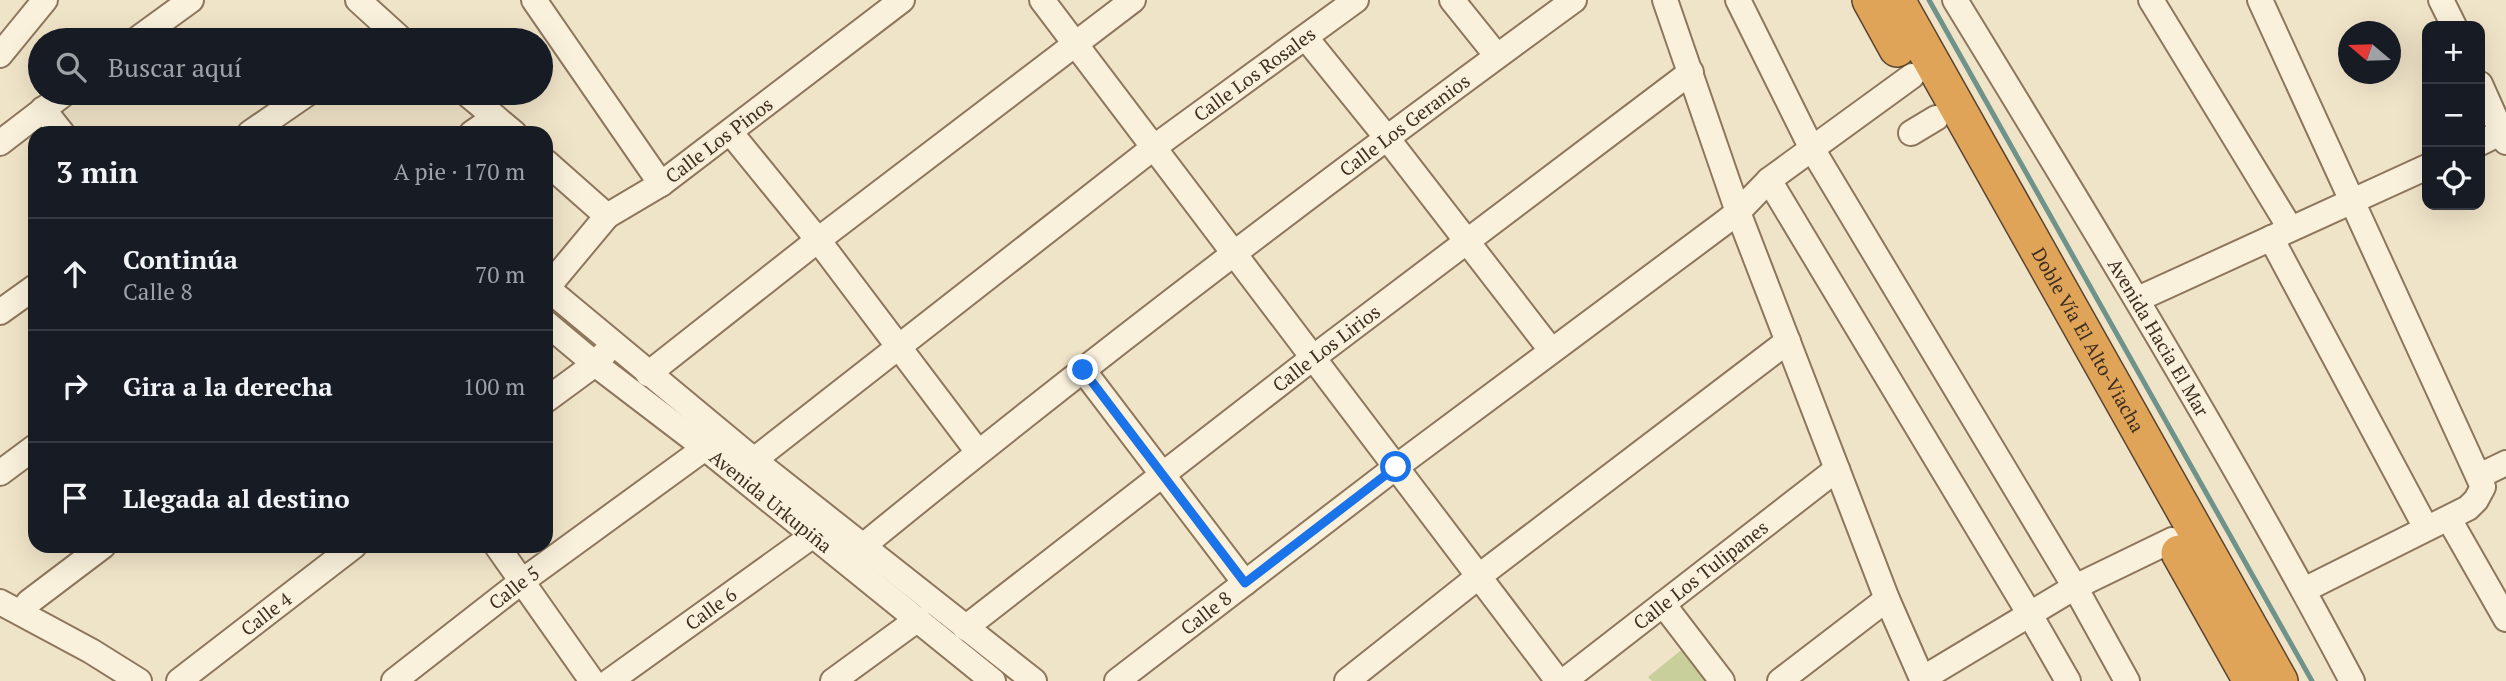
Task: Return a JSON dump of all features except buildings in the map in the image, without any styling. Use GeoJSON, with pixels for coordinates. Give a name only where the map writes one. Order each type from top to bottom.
{"type":"FeatureCollection","features":[{"type":"Feature","properties":{"kind":"highway","name":"Doble Vía El Alto-Viacha"},"geometry":{"type":"LineString","coordinates":[[1870,0],[1912,76],[1923,126],[2172,540],[2251,681]]}},
{"type":"Feature","properties":{"kind":"highway","name":"Doble Vía El Alto-Viacha"},"geometry":{"type":"LineString","coordinates":[[1897,0],[2280,681]]}},
{"type":"Feature","properties":{"kind":"street"},"geometry":{"type":"LineString","coordinates":[[0,55],[45,0]]}},
{"type":"Feature","properties":{"kind":"street"},"geometry":{"type":"LineString","coordinates":[[152,28],[191,0]]}},
{"type":"Feature","properties":{"kind":"street"},"geometry":{"type":"LineString","coordinates":[[358,0],[383,28]]}},
{"type":"Feature","properties":{"kind":"street"},"geometry":{"type":"LineString","coordinates":[[534,0],[661,184]]}},
{"type":"Feature","properties":{"kind":"street","name":"Calle Los Pinos"},"geometry":{"type":"LineString","coordinates":[[553,281],[607,216],[661,184],[902,0]]}},
{"type":"Feature","properties":{"kind":"street"},"geometry":{"type":"LineString","coordinates":[[1042,0],[1558,681]]}},
{"type":"Feature","properties":{"kind":"street"},"geometry":{"type":"LineString","coordinates":[[648,374],[818,240],[1133,0]]}},
{"type":"Feature","properties":{"kind":"street","name":"Calle Los Rosales"},"geometry":{"type":"LineString","coordinates":[[754,460],[1153,148],[1356,0]]}},
{"type":"Feature","properties":{"kind":"street"},"geometry":{"type":"LineString","coordinates":[[1452,0],[1497,56]]}},
{"type":"Feature","properties":{"kind":"street","name":"Calle Los Geranios"},"geometry":{"type":"LineString","coordinates":[[863,546],[978,452],[1235,253],[1574,0]]}},
{"type":"Feature","properties":{"kind":"street"},"geometry":{"type":"LineString","coordinates":[[1665,0],[1738,212],[1886,598],[1923,680],[2075,587],[2172,540]]}},
{"type":"Feature","properties":{"kind":"street"},"geometry":{"type":"LineString","coordinates":[[1738,0],[1811,148],[2075,587],[2127,681]]}},
{"type":"Feature","properties":{"kind":"street","name":"Avenida Hacia El Mar"},"geometry":{"type":"LineString","coordinates":[[1955,0],[2138,299],[2304,590],[2352,681]]}},
{"type":"Feature","properties":{"kind":"street"},"geometry":{"type":"LineString","coordinates":[[2151,0],[2437,523],[2506,618]]}},
{"type":"Feature","properties":{"kind":"street"},"geometry":{"type":"LineString","coordinates":[[2260,0],[2483,487],[2468,508],[2304,590]]}},
{"type":"Feature","properties":{"kind":"street"},"geometry":{"type":"LineString","coordinates":[[1306,38],[1469,241],[1552,350]]}},
{"type":"Feature","properties":{"kind":"street","name":"Calle Los Lirios"},"geometry":{"type":"LineString","coordinates":[[965,628],[1314,358],[1691,72]]}},
{"type":"Feature","properties":{"kind":"street","name":"Calle 8"},"geometry":{"type":"LineString","coordinates":[[1117,681],[1396,467],[1738,212],[1769,180],[1811,148],[1912,76]]}},
{"type":"Feature","properties":{"kind":"street"},"geometry":{"type":"LineString","coordinates":[[2485,99],[2498,137]]}},
{"type":"Feature","properties":{"kind":"street"},"geometry":{"type":"LineString","coordinates":[[0,143],[48,105]]}},
{"type":"Feature","properties":{"kind":"street"},"geometry":{"type":"LineString","coordinates":[[260,126],[291,105]]}},
{"type":"Feature","properties":{"kind":"street"},"geometry":{"type":"LineString","coordinates":[[480,105],[504,125]]}},
{"type":"Feature","properties":{"kind":"street"},"geometry":{"type":"LineString","coordinates":[[43,109],[56,126]]}},
{"type":"Feature","properties":{"kind":"street"},"geometry":{"type":"LineString","coordinates":[[730,132],[818,240],[978,452]]}},
{"type":"Feature","properties":{"kind":"street"},"geometry":{"type":"LineString","coordinates":[[553,168],[607,216]]}},
{"type":"Feature","properties":{"kind":"street"},"geometry":{"type":"LineString","coordinates":[[2138,299],[2422,169]]}},
{"type":"Feature","properties":{"kind":"street"},"geometry":{"type":"LineString","coordinates":[[1769,180],[2029,613],[2067,681]]}},
{"type":"Feature","properties":{"kind":"street"},"geometry":{"type":"LineString","coordinates":[[0,312],[28,292]]}},
{"type":"Feature","properties":{"kind":"street"},"geometry":{"type":"LineString","coordinates":[[553,293],[754,460],[1034,681]]}},
{"type":"Feature","properties":{"kind":"street","name":"Avenida Urkupiña"},"geometry":{"type":"LineString","coordinates":[[553,329],[993,681]]}},
{"type":"Feature","properties":{"kind":"street"},"geometry":{"type":"LineString","coordinates":[[1347,681],[1478,577],[1788,341]]}},
{"type":"Feature","properties":{"kind":"street"},"geometry":{"type":"LineString","coordinates":[[553,395],[595,364],[613,344]]}},
{"type":"Feature","properties":{"kind":"street"},"geometry":{"type":"LineString","coordinates":[[1083,370],[1245,583]]}},
{"type":"Feature","properties":{"kind":"street","name":"Calle 5"},"geometry":{"type":"LineString","coordinates":[[394,681],[521,582],[705,448]]}},
{"type":"Feature","properties":{"kind":"street"},"geometry":{"type":"LineString","coordinates":[[0,473],[28,452]]}},
{"type":"Feature","properties":{"kind":"street"},"geometry":{"type":"LineString","coordinates":[[2479,476],[2506,463]]}},
{"type":"Feature","properties":{"kind":"street","name":"Calle Los Tulipanes"},"geometry":{"type":"LineString","coordinates":[[1564,681],[1837,469]]}},
{"type":"Feature","properties":{"kind":"street","name":"Calle 6"},"geometry":{"type":"LineString","coordinates":[[610,681],[812,536]]}},
{"type":"Feature","properties":{"kind":"street"},"geometry":{"type":"LineString","coordinates":[[11,607],[29,601],[94,553]]}},
{"type":"Feature","properties":{"kind":"street","name":"Calle 4"},"geometry":{"type":"LineString","coordinates":[[179,681],[345,553]]}},
{"type":"Feature","properties":{"kind":"street"},"geometry":{"type":"LineString","coordinates":[[501,553],[592,681]]}},
{"type":"Feature","properties":{"kind":"street"},"geometry":{"type":"LineString","coordinates":[[1780,681],[1886,598]]}},
{"type":"Feature","properties":{"kind":"street"},"geometry":{"type":"LineString","coordinates":[[1662,604],[1722,681]]}},
{"type":"Feature","properties":{"kind":"street"},"geometry":{"type":"LineString","coordinates":[[11,607],[139,681]]}},
{"type":"Feature","properties":{"kind":"street"},"geometry":{"type":"LineString","coordinates":[[833,681],[918,619]]}},
{"type":"Feature","properties":{"kind":"green space"},"geometry":{"type":"Polygon","coordinates":[[[1685,647],[1713,681],[1652,681],[1648,677],[1685,647]]]}},
{"type":"Feature","properties":{"kind":"waterway"},"geometry":{"type":"LineString","coordinates":[[1929,0],[2312,681]]}},
{"type":"Feature","properties":{"kind":"route"},"geometry":{"type":"LineString","coordinates":[[1083,370],[1245,583],[1396,467]]}}]}
